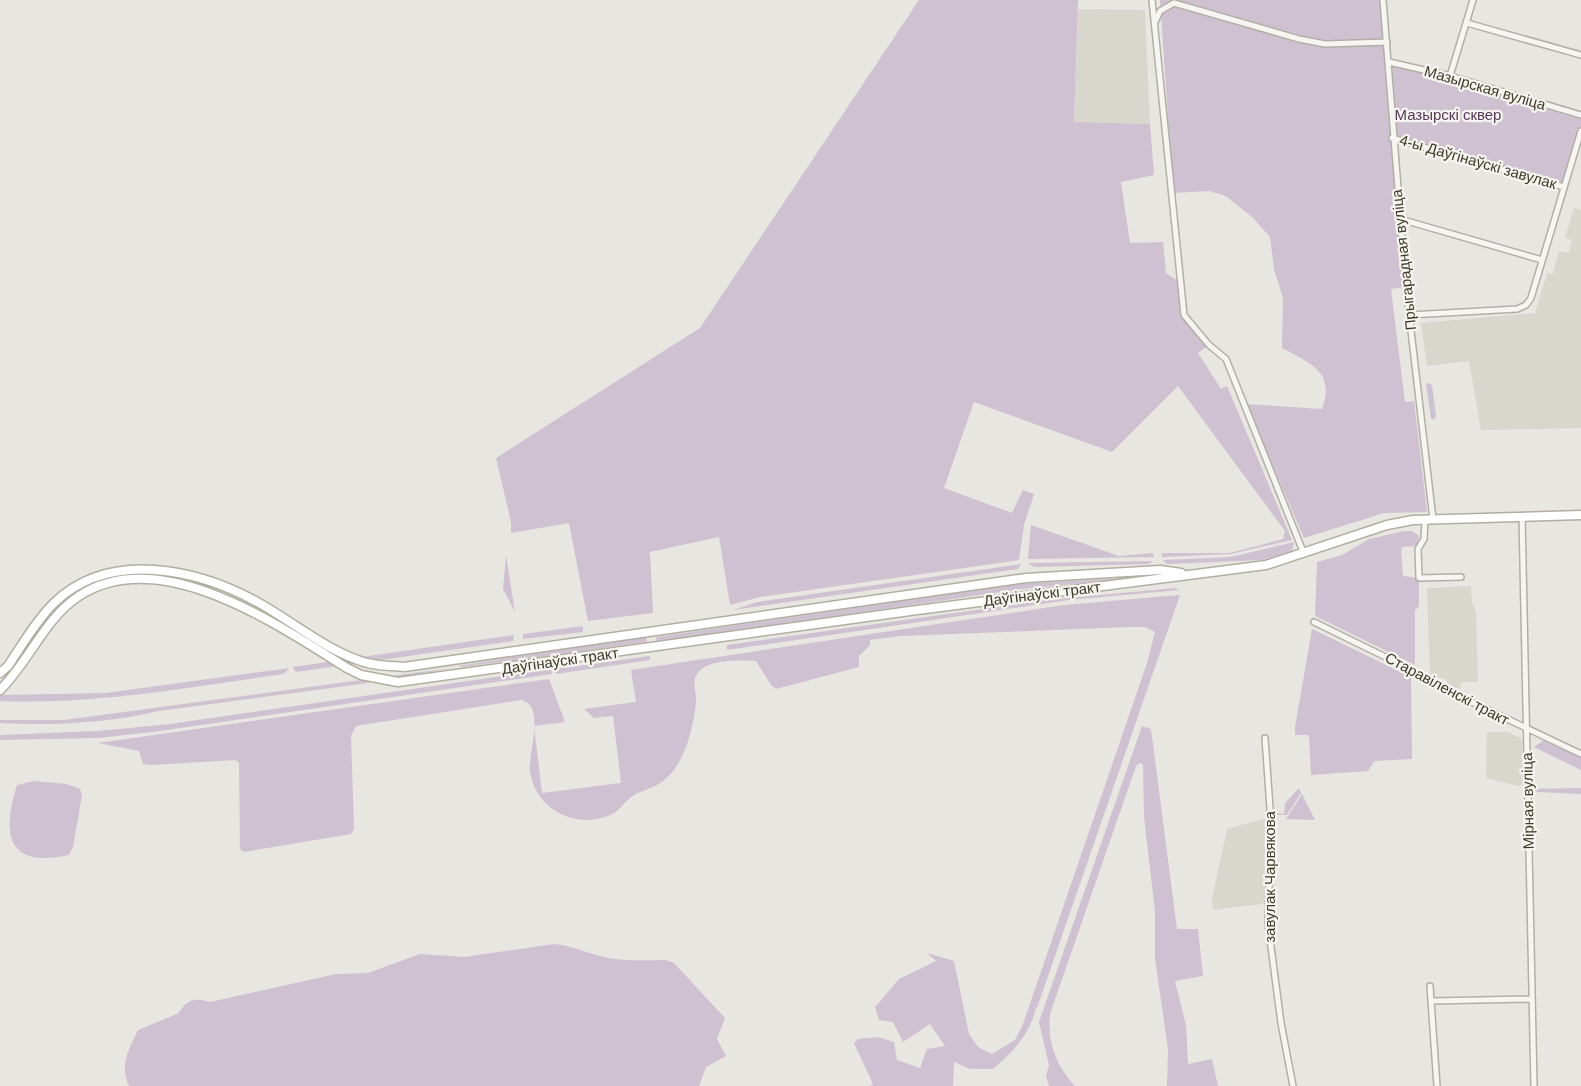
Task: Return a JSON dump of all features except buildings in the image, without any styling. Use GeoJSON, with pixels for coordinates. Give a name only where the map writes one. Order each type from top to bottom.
{"type":"FeatureCollection","features":[{"type":"Feature","properties":{"kind":"main road","name":"Даўгінаўскі тракт"},"geometry":{"type":"LineString","coordinates":[[0,690],[16,675],[59,613],[80,596],[112,582],[146,580],[219,596],[254,611],[361,675],[398,682],[1187,574],[1266,566],[1387,525],[1429,519],[1581,515]]}},
{"type":"Feature","properties":{"kind":"main road","name":"Даўгінаўскі тракт"},"geometry":{"type":"LineString","coordinates":[[0,673],[8,666],[53,604],[72,589],[113,571],[145,569],[168,571],[222,586],[258,602],[346,656],[369,664],[404,667],[1026,578],[1160,570],[1187,574]]}},
{"type":"Feature","properties":{"kind":"main road"},"geometry":{"type":"LineString","coordinates":[[452,661],[455,675]]}},
{"type":"Feature","properties":{"kind":"street"},"geometry":{"type":"LineString","coordinates":[[1152,0],[1184,315],[1209,345],[1226,359],[1304,554]]}},
{"type":"Feature","properties":{"kind":"street","name":"Прыгарадная вуліца"},"geometry":{"type":"LineString","coordinates":[[1383,0],[1388,42],[1392,138],[1429,519],[1424,539],[1418,549],[1419,578],[1461,578]]}},
{"type":"Feature","properties":{"kind":"street"},"geometry":{"type":"LineString","coordinates":[[1450,76],[1473,0]]}},
{"type":"Feature","properties":{"kind":"street"},"geometry":{"type":"LineString","coordinates":[[1154,24],[1160,11],[1174,3],[1299,39],[1325,44],[1388,42]]}},
{"type":"Feature","properties":{"kind":"street"},"geometry":{"type":"LineString","coordinates":[[1467,23],[1581,55]]}},
{"type":"Feature","properties":{"kind":"street","name":"Мазырская вуліца"},"geometry":{"type":"LineString","coordinates":[[1389,62],[1450,76],[1581,115]]}},
{"type":"Feature","properties":{"kind":"street"},"geometry":{"type":"LineString","coordinates":[[1409,315],[1517,309],[1526,305],[1531,298],[1581,131]]}},
{"type":"Feature","properties":{"kind":"street","name":"4-ы Даўгінаўскі завулак"},"geometry":{"type":"LineString","coordinates":[[1392,138],[1564,187]]}},
{"type":"Feature","properties":{"kind":"street"},"geometry":{"type":"LineString","coordinates":[[1400,219],[1542,260]]}},
{"type":"Feature","properties":{"kind":"street","name":"Мірная вуліца"},"geometry":{"type":"LineString","coordinates":[[1522,516],[1534,1086]]}},
{"type":"Feature","properties":{"kind":"street","name":"Старавіленскі тракт"},"geometry":{"type":"LineString","coordinates":[[1314,622],[1406,667],[1419,677],[1581,754]]}},
{"type":"Feature","properties":{"kind":"street","name":"завулак Чарвякова"},"geometry":{"type":"LineString","coordinates":[[1265,738],[1271,822],[1269,936],[1281,1023],[1293,1086]]}},
{"type":"Feature","properties":{"kind":"street"},"geometry":{"type":"LineString","coordinates":[[1430,986],[1437,1086]]}},
{"type":"Feature","properties":{"kind":"street"},"geometry":{"type":"LineString","coordinates":[[1432,1001],[1532,999]]}},
{"type":"Feature","properties":{"kind":"shaded area"},"geometry":{"type":"Polygon","coordinates":[[[1078,9],[1145,10],[1150,124],[1074,122],[1078,9]]]}},
{"type":"Feature","properties":{"kind":"shaded area"},"geometry":{"type":"Polygon","coordinates":[[[1574,208],[1581,210],[1581,428],[1481,430],[1469,361],[1427,366],[1421,323],[1535,313],[1547,273],[1553,274],[1559,251],[1569,253],[1572,240],[1565,238],[1574,208]]]}},
{"type":"Feature","properties":{"kind":"shaded area"},"geometry":{"type":"Polygon","coordinates":[[[1471,586],[1472,603],[1476,612],[1478,682],[1461,682],[1460,689],[1449,688],[1446,679],[1430,676],[1427,588],[1471,586]]]}},
{"type":"Feature","properties":{"kind":"shaded area"},"geometry":{"type":"Polygon","coordinates":[[[1487,732],[1508,732],[1522,739],[1524,784],[1518,786],[1486,778],[1487,732]]]}},
{"type":"Feature","properties":{"kind":"shaded area"},"geometry":{"type":"Polygon","coordinates":[[[1270,817],[1268,903],[1213,910],[1212,899],[1227,829],[1270,817]]]}},
{"type":"Feature","properties":{"kind":"green space"},"geometry":{"type":"Polygon","coordinates":[[[919,0],[1078,0],[1074,122],[1150,124],[1154,175],[1121,182],[1130,243],[1163,242],[1166,273],[1182,284],[1184,315],[1209,345],[1198,353],[1221,389],[1227,386],[1292,540],[1231,554],[1162,557],[1162,553],[1230,553],[1283,539],[1285,531],[1178,386],[1112,452],[974,402],[944,488],[1012,513],[1023,490],[1034,494],[1024,525],[1019,560],[760,597],[730,605],[719,537],[650,552],[653,613],[588,621],[569,523],[511,533],[511,522],[496,458],[700,328],[919,0]]]}},
{"type":"Feature","properties":{"kind":"green space","name":"Мазырскі сквер"},"geometry":{"type":"Polygon","coordinates":[[[1160,0],[1383,0],[1389,62],[1581,115],[1581,131],[1564,187],[1392,138],[1405,287],[1391,289],[1405,402],[1414,401],[1427,512],[1384,513],[1304,538],[1246,404],[1322,409],[1326,386],[1318,370],[1282,348],[1283,298],[1274,269],[1270,237],[1253,218],[1226,196],[1209,191],[1173,193],[1160,0]]]}},
{"type":"Feature","properties":{"kind":"green space"},"geometry":{"type":"Polygon","coordinates":[[[1426,384],[1432,385],[1436,416],[1434,420],[1431,418],[1426,384]]]}},
{"type":"Feature","properties":{"kind":"green space"},"geometry":{"type":"Polygon","coordinates":[[[1031,525],[1119,556],[1153,553],[1154,557],[1028,559],[1031,525]]]}},
{"type":"Feature","properties":{"kind":"green space"},"geometry":{"type":"Polygon","coordinates":[[[1412,531],[1419,536],[1417,546],[1402,547],[1401,550],[1403,576],[1419,578],[1419,606],[1415,610],[1415,665],[1315,616],[1317,562],[1342,555],[1369,539],[1412,531]]]}},
{"type":"Feature","properties":{"kind":"green space"},"geometry":{"type":"Polygon","coordinates":[[[1294,542],[1292,552],[1262,560],[1167,564],[1163,560],[1231,557],[1294,542]]]}},
{"type":"Feature","properties":{"kind":"green space"},"geometry":{"type":"Polygon","coordinates":[[[506,555],[515,612],[503,589],[506,555]]]}},
{"type":"Feature","properties":{"kind":"green space"},"geometry":{"type":"Polygon","coordinates":[[[1153,561],[1149,564],[1034,567],[1028,563],[1153,561]]]}},
{"type":"Feature","properties":{"kind":"green space"},"geometry":{"type":"Polygon","coordinates":[[[1021,564],[1018,569],[733,610],[757,602],[1021,564]]]}},
{"type":"Feature","properties":{"kind":"green space"},"geometry":{"type":"Polygon","coordinates":[[[1158,576],[1022,589],[657,642],[656,637],[1016,584],[1158,576]]]}},
{"type":"Feature","properties":{"kind":"green space"},"geometry":{"type":"Polygon","coordinates":[[[1175,588],[1179,590],[1069,600],[727,650],[727,645],[1046,600],[1175,588]]]}},
{"type":"Feature","properties":{"kind":"green space"},"geometry":{"type":"Polygon","coordinates":[[[1180,595],[1037,1008],[1032,1007],[1036,1009],[1029,1027],[1014,1049],[993,1069],[970,1069],[954,1062],[953,1086],[869,1086],[873,1084],[854,1043],[858,1039],[878,1037],[894,1042],[897,1060],[920,1068],[927,1049],[945,1046],[930,1024],[903,1042],[893,1022],[879,1020],[875,1007],[899,979],[936,961],[927,953],[954,961],[969,1034],[978,1047],[992,1054],[1015,1040],[1023,1024],[1147,663],[1155,632],[1145,627],[1129,627],[901,636],[870,640],[870,645],[859,656],[859,667],[776,689],[756,661],[712,664],[698,672],[695,679],[696,702],[692,725],[686,748],[674,770],[657,785],[635,795],[614,813],[599,819],[572,818],[549,806],[540,796],[533,784],[530,770],[534,729],[542,793],[621,783],[613,716],[594,718],[584,709],[636,702],[631,670],[1064,605],[1180,595]]]}},
{"type":"Feature","properties":{"kind":"green space"},"geometry":{"type":"Polygon","coordinates":[[[583,626],[583,632],[523,639],[523,634],[583,626]]]}},
{"type":"Feature","properties":{"kind":"green space"},"geometry":{"type":"Polygon","coordinates":[[[1312,629],[1411,677],[1412,759],[1374,761],[1368,771],[1311,775],[1309,735],[1295,735],[1295,727],[1312,629]]]}},
{"type":"Feature","properties":{"kind":"green space"},"geometry":{"type":"Polygon","coordinates":[[[514,635],[513,641],[296,672],[293,667],[514,635]]]}},
{"type":"Feature","properties":{"kind":"green space"},"geometry":{"type":"Polygon","coordinates":[[[646,636],[647,642],[458,666],[646,636]]]}},
{"type":"Feature","properties":{"kind":"green space"},"geometry":{"type":"Polygon","coordinates":[[[650,656],[650,660],[556,674],[555,669],[650,656]]]}},
{"type":"Feature","properties":{"kind":"green space"},"geometry":{"type":"Polygon","coordinates":[[[289,668],[284,674],[143,694],[36,702],[0,701],[0,695],[106,693],[289,668]]]}},
{"type":"Feature","properties":{"kind":"green space"},"geometry":{"type":"Polygon","coordinates":[[[450,668],[361,684],[100,721],[60,724],[0,723],[0,720],[64,720],[450,668]]]}},
{"type":"Feature","properties":{"kind":"green space"},"geometry":{"type":"Polygon","coordinates":[[[551,669],[552,674],[153,732],[98,738],[0,740],[0,735],[98,731],[170,724],[551,669]]]}},
{"type":"Feature","properties":{"kind":"green space"},"geometry":{"type":"Polygon","coordinates":[[[549,679],[565,722],[534,726],[532,707],[521,700],[356,726],[351,736],[354,829],[351,834],[244,852],[240,849],[239,763],[236,760],[151,765],[143,764],[139,751],[98,743],[549,679]]]}},
{"type":"Feature","properties":{"kind":"green space"},"geometry":{"type":"Polygon","coordinates":[[[1142,726],[1151,729],[1177,929],[1198,929],[1203,976],[1175,981],[1186,1025],[1188,1064],[1212,1059],[1218,1086],[1167,1086],[1168,1049],[1155,959],[1155,912],[1144,817],[1143,765],[1140,763],[1136,766],[1050,1014],[1050,1035],[1054,1053],[1075,1086],[1049,1086],[1046,1076],[1049,1065],[1039,1022],[1142,726]]]}},
{"type":"Feature","properties":{"kind":"green space"},"geometry":{"type":"Polygon","coordinates":[[[1544,740],[1581,758],[1581,770],[1534,747],[1544,740]]]}},
{"type":"Feature","properties":{"kind":"green space"},"geometry":{"type":"Polygon","coordinates":[[[34,781],[67,784],[80,789],[82,795],[73,847],[69,855],[49,858],[34,857],[22,853],[14,845],[10,834],[10,820],[17,785],[34,781]]]}},
{"type":"Feature","properties":{"kind":"green space"},"geometry":{"type":"Polygon","coordinates":[[[1299,788],[1301,793],[1287,815],[1277,815],[1276,813],[1284,814],[1285,803],[1299,788]]]}},
{"type":"Feature","properties":{"kind":"green space"},"geometry":{"type":"Polygon","coordinates":[[[1581,788],[1581,794],[1537,792],[1529,789],[1581,788]]]}},
{"type":"Feature","properties":{"kind":"green space"},"geometry":{"type":"Polygon","coordinates":[[[1302,794],[1315,820],[1286,819],[1302,794]]]}},
{"type":"Feature","properties":{"kind":"green space"},"geometry":{"type":"Polygon","coordinates":[[[554,944],[614,959],[666,960],[674,963],[725,1018],[717,1039],[726,1056],[706,1067],[699,1086],[129,1086],[126,1078],[126,1057],[138,1030],[179,1013],[188,1002],[200,1000],[210,1002],[336,974],[368,973],[420,954],[464,957],[554,944]]]}}]}
